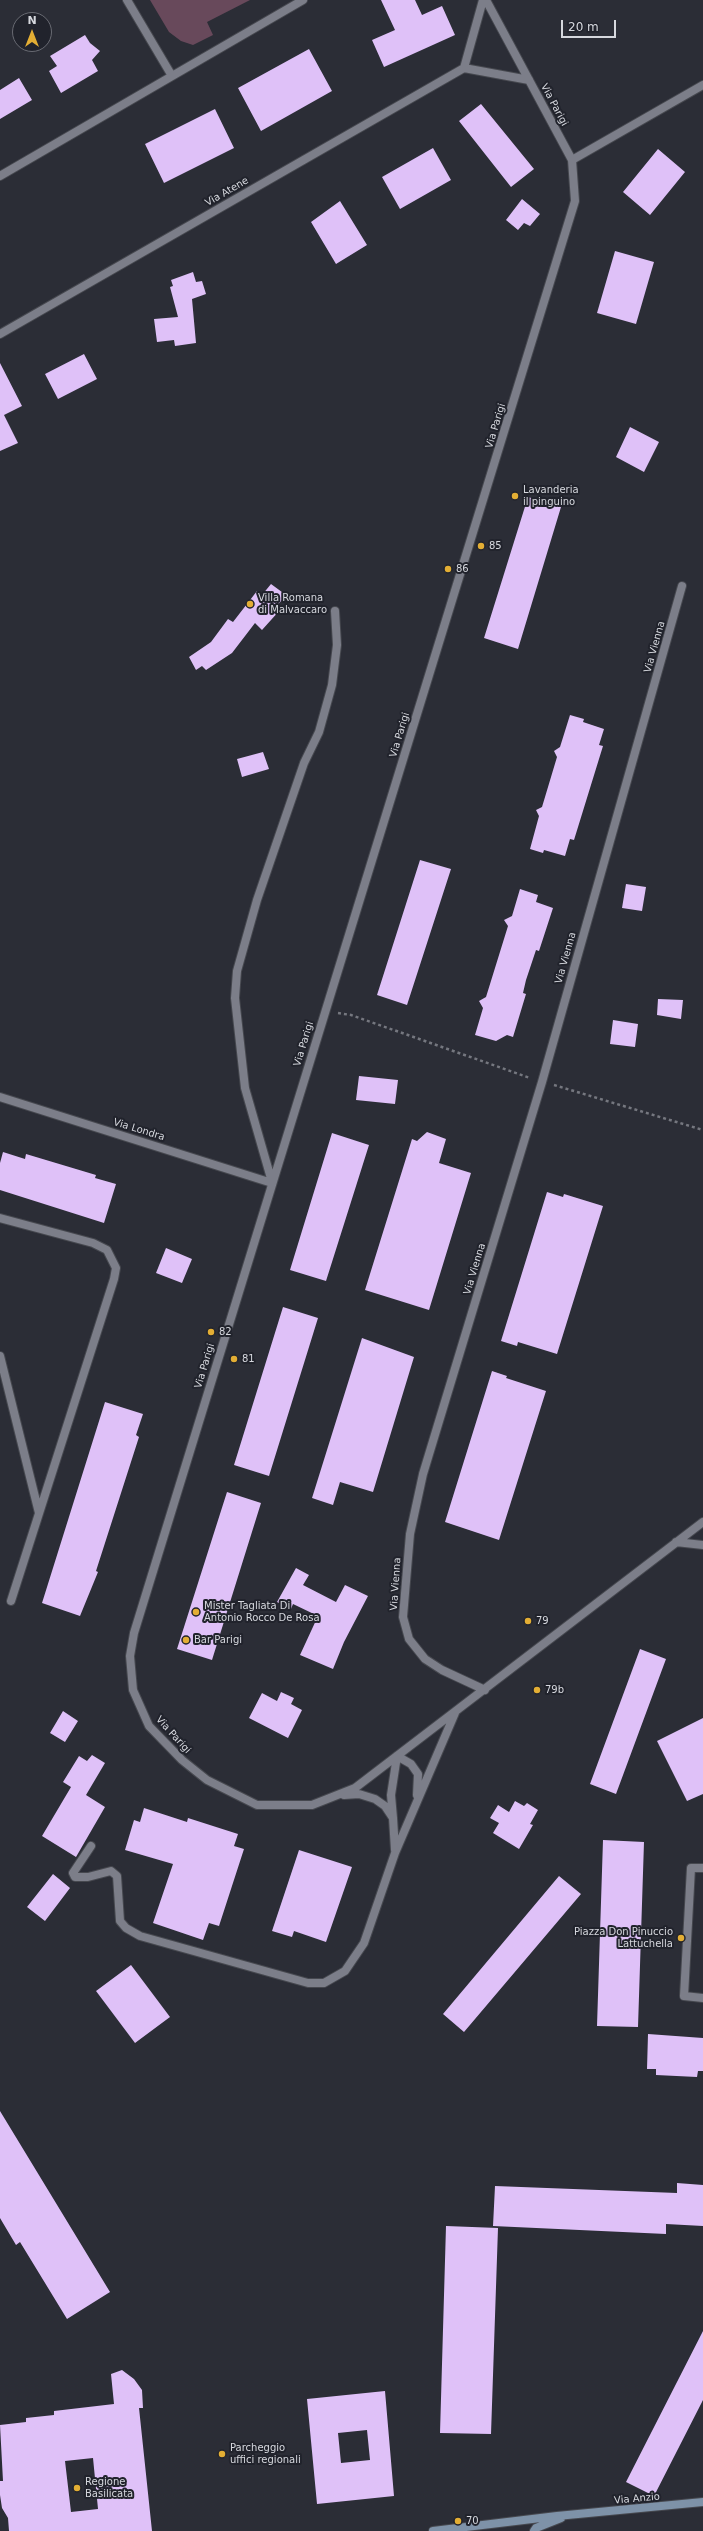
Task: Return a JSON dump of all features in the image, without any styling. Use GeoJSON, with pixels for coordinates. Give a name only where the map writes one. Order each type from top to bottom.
{"type":"FeatureCollection","features":[{"type":"Feature","properties":{"kind":"street"},"geometry":{"type":"LineString","coordinates":[[127,0],[172,76]]}},
{"type":"Feature","properties":{"kind":"street"},"geometry":{"type":"LineString","coordinates":[[0,176],[303,0]]}},
{"type":"Feature","properties":{"kind":"street"},"geometry":{"type":"LineString","coordinates":[[483,0],[464,68],[529,80]]}},
{"type":"Feature","properties":{"kind":"street","name":"Via Parigi"},"geometry":{"type":"LineString","coordinates":[[485,1690],[355,1788],[312,1805],[257,1805],[207,1780],[182,1760],[149,1726],[132,1690],[130,1656],[134,1633],[272,1183],[576,202],[572,160],[486,0]]}},
{"type":"Feature","properties":{"kind":"street","name":"Via Atene"},"geometry":{"type":"LineString","coordinates":[[0,334],[464,68]]}},
{"type":"Feature","properties":{"kind":"street"},"geometry":{"type":"LineString","coordinates":[[572,160],[703,85]]}},
{"type":"Feature","properties":{"kind":"street","name":"Via Vienna"},"geometry":{"type":"LineString","coordinates":[[485,1690],[461,1680],[431,1663],[409,1639],[403,1617],[410,1534],[423,1474],[542,1082],[682,586]]}},
{"type":"Feature","properties":{"kind":"street"},"geometry":{"type":"LineString","coordinates":[[272,1183],[245,1088],[235,998],[238,971],[257,900],[304,763],[319,732],[332,685],[337,645],[335,611]]}},
{"type":"Feature","properties":{"kind":"street","name":"Via Londra"},"geometry":{"type":"LineString","coordinates":[[0,1097],[272,1183]]}},
{"type":"Feature","properties":{"kind":"street"},"geometry":{"type":"LineString","coordinates":[[0,1218],[93,1243],[107,1250],[116,1268],[114,1279],[11,1601]]}},
{"type":"Feature","properties":{"kind":"street"},"geometry":{"type":"LineString","coordinates":[[0,1356],[39,1514]]}},
{"type":"Feature","properties":{"kind":"street"},"geometry":{"type":"LineString","coordinates":[[485,1690],[703,1522]]}},
{"type":"Feature","properties":{"kind":"street"},"geometry":{"type":"LineString","coordinates":[[676,1542],[703,1545]]}},
{"type":"Feature","properties":{"kind":"street"},"geometry":{"type":"LineString","coordinates":[[91,1846],[74,1873],[75,1877],[88,1878],[111,1871],[117,1876],[120,1921],[126,1928],[140,1936],[308,1983],[324,1983],[345,1971],[359,1953],[395,1852],[455,1713]]}},
{"type":"Feature","properties":{"kind":"street"},"geometry":{"type":"LineString","coordinates":[[395,1852],[391,1795],[397,1756],[411,1764],[418,1774],[419,1788],[415,1808]]}},
{"type":"Feature","properties":{"kind":"street"},"geometry":{"type":"LineString","coordinates":[[338,1795],[359,1794],[375,1799],[385,1806],[393,1818]]}},
{"type":"Feature","properties":{"kind":"street"},"geometry":{"type":"LineString","coordinates":[[703,1868],[691,1868],[684,1996],[703,1998]]}},
{"type":"Feature","properties":{"kind":"street","name":"Via Anzio"},"geometry":{"type":"LineString","coordinates":[[573,2514],[703,2502]]}},
{"type":"Feature","properties":{"kind":"street"},"geometry":{"type":"LineString","coordinates":[[433,2531],[573,2514]]}},
{"type":"Feature","properties":{"kind":"street"},"geometry":{"type":"LineString","coordinates":[[534,2531],[536,2528],[573,2514]]}},
{"type":"Feature","properties":{"kind":"street"},"geometry":{"type":"LineString","coordinates":[[450,2529],[462,2531]]}},
{"type":"Feature","properties":{"kind":"path"},"geometry":{"type":"LineString","coordinates":[[351,1015],[519,1075]]}},
{"type":"Feature","properties":{"kind":"path"},"geometry":{"type":"LineString","coordinates":[[570,1090],[703,1130]]}},
{"type":"Feature","properties":{"kind":"shaded area"},"geometry":{"type":"Polygon","coordinates":[[[150,0],[250,0],[207,22],[213,35],[193,45],[181,41],[169,32],[150,0]]]}},
{"type":"Feature","properties":{"kind":"building"},"geometry":{"type":"Polygon","coordinates":[[[381,0],[415,0],[422,15],[442,6],[455,35],[384,67],[372,40],[395,30],[381,0]]]}},
{"type":"Feature","properties":{"kind":"building"},"geometry":{"type":"Polygon","coordinates":[[[85,35],[90,43],[100,51],[92,60],[98,71],[61,93],[49,71],[57,66],[50,56],[85,35]]]}},
{"type":"Feature","properties":{"kind":"building"},"geometry":{"type":"Polygon","coordinates":[[[309,49],[332,91],[261,131],[238,88],[309,49]]]}},
{"type":"Feature","properties":{"kind":"building"},"geometry":{"type":"Polygon","coordinates":[[[19,78],[32,100],[0,119],[0,90],[19,78]]]}},
{"type":"Feature","properties":{"kind":"building"},"geometry":{"type":"Polygon","coordinates":[[[481,104],[534,169],[511,187],[459,121],[481,104]]]}},
{"type":"Feature","properties":{"kind":"building"},"geometry":{"type":"Polygon","coordinates":[[[215,109],[234,148],[164,183],[145,144],[215,109]]]}},
{"type":"Feature","properties":{"kind":"building"},"geometry":{"type":"Polygon","coordinates":[[[433,148],[451,180],[400,209],[382,177],[433,148]]]}},
{"type":"Feature","properties":{"kind":"building"},"geometry":{"type":"Polygon","coordinates":[[[658,149],[685,172],[650,215],[623,192],[658,149]]]}},
{"type":"Feature","properties":{"kind":"building"},"geometry":{"type":"Polygon","coordinates":[[[522,199],[540,214],[530,226],[524,223],[518,230],[506,220],[522,199]]]}},
{"type":"Feature","properties":{"kind":"building"},"geometry":{"type":"Polygon","coordinates":[[[340,201],[367,245],[336,264],[311,222],[340,201]]]}},
{"type":"Feature","properties":{"kind":"building"},"geometry":{"type":"Polygon","coordinates":[[[615,251],[654,262],[636,324],[597,313],[615,251]]]}},
{"type":"Feature","properties":{"kind":"building"},"geometry":{"type":"Polygon","coordinates":[[[193,272],[196,282],[202,281],[206,294],[192,299],[196,343],[175,346],[174,340],[157,342],[154,319],[178,317],[170,287],[173,286],[171,280],[193,272]]]}},
{"type":"Feature","properties":{"kind":"building"},"geometry":{"type":"Polygon","coordinates":[[[84,354],[97,379],[58,399],[45,374],[84,354]]]}},
{"type":"Feature","properties":{"kind":"building"},"geometry":{"type":"Polygon","coordinates":[[[0,363],[22,406],[4,415],[18,443],[0,451],[0,363]]]}},
{"type":"Feature","properties":{"kind":"building"},"geometry":{"type":"Polygon","coordinates":[[[630,427],[659,442],[644,472],[616,457],[630,427]]]}},
{"type":"Feature","properties":{"kind":"building"},"geometry":{"type":"Polygon","coordinates":[[[528,497],[561,507],[518,649],[484,638],[528,497]]]}},
{"type":"Feature","properties":{"kind":"building"},"geometry":{"type":"Polygon","coordinates":[[[271,584],[286,595],[276,607],[280,610],[262,630],[255,623],[232,653],[206,670],[202,666],[196,670],[189,657],[211,642],[228,619],[233,622],[257,591],[262,595],[271,584]]]}},
{"type":"Feature","properties":{"kind":"building"},"geometry":{"type":"Polygon","coordinates":[[[570,715],[584,719],[583,722],[604,729],[599,745],[603,746],[574,840],[570,839],[565,856],[544,850],[543,853],[530,849],[539,816],[536,810],[542,807],[557,757],[554,751],[560,747],[570,715]]]}},
{"type":"Feature","properties":{"kind":"building"},"geometry":{"type":"Polygon","coordinates":[[[263,752],[269,769],[242,777],[237,759],[263,752]]]}},
{"type":"Feature","properties":{"kind":"building"},"geometry":{"type":"Polygon","coordinates":[[[420,860],[451,869],[407,1005],[377,995],[420,860]]]}},
{"type":"Feature","properties":{"kind":"building"},"geometry":{"type":"Polygon","coordinates":[[[626,884],[646,887],[642,911],[622,908],[626,884]]]}},
{"type":"Feature","properties":{"kind":"building"},"geometry":{"type":"Polygon","coordinates":[[[520,889],[538,895],[536,902],[553,908],[539,951],[536,950],[526,980],[523,993],[526,994],[513,1037],[507,1035],[496,1041],[475,1035],[483,1008],[479,1001],[486,997],[508,926],[504,920],[512,916],[520,889]]]}},
{"type":"Feature","properties":{"kind":"building"},"geometry":{"type":"Polygon","coordinates":[[[658,999],[683,1000],[681,1019],[657,1015],[658,999]]]}},
{"type":"Feature","properties":{"kind":"building"},"geometry":{"type":"Polygon","coordinates":[[[613,1020],[638,1024],[635,1047],[610,1044],[613,1020]]]}},
{"type":"Feature","properties":{"kind":"building"},"geometry":{"type":"Polygon","coordinates":[[[359,1076],[398,1080],[395,1104],[356,1100],[359,1076]]]}},
{"type":"Feature","properties":{"kind":"building"},"geometry":{"type":"Polygon","coordinates":[[[427,1132],[446,1139],[439,1163],[471,1173],[429,1310],[365,1290],[412,1139],[417,1141],[427,1132]]]}},
{"type":"Feature","properties":{"kind":"building"},"geometry":{"type":"Polygon","coordinates":[[[332,1133],[369,1145],[326,1281],[290,1270],[332,1133]]]}},
{"type":"Feature","properties":{"kind":"building"},"geometry":{"type":"Polygon","coordinates":[[[3,1152],[25,1159],[26,1154],[96,1175],[95,1178],[116,1184],[104,1223],[0,1190],[0,1163],[3,1152]]]}},
{"type":"Feature","properties":{"kind":"building"},"geometry":{"type":"Polygon","coordinates":[[[547,1192],[563,1197],[564,1194],[603,1206],[557,1354],[518,1342],[517,1346],[501,1341],[547,1192]]]}},
{"type":"Feature","properties":{"kind":"building"},"geometry":{"type":"Polygon","coordinates":[[[166,1248],[192,1259],[182,1283],[156,1273],[166,1248]]]}},
{"type":"Feature","properties":{"kind":"building"},"geometry":{"type":"Polygon","coordinates":[[[283,1307],[318,1318],[269,1476],[234,1465],[283,1307]]]}},
{"type":"Feature","properties":{"kind":"building"},"geometry":{"type":"Polygon","coordinates":[[[362,1338],[414,1357],[373,1492],[340,1482],[333,1505],[312,1498],[362,1338]]]}},
{"type":"Feature","properties":{"kind":"building"},"geometry":{"type":"Polygon","coordinates":[[[492,1371],[507,1376],[506,1378],[546,1391],[499,1540],[445,1522],[492,1371]]]}},
{"type":"Feature","properties":{"kind":"building"},"geometry":{"type":"Polygon","coordinates":[[[105,1402],[143,1414],[136,1435],[139,1437],[96,1571],[98,1572],[80,1616],[42,1603],[105,1402]]]}},
{"type":"Feature","properties":{"kind":"building"},"geometry":{"type":"Polygon","coordinates":[[[227,1492],[261,1503],[212,1660],[177,1649],[227,1492]]]}},
{"type":"Feature","properties":{"kind":"building"},"geometry":{"type":"Polygon","coordinates":[[[296,1568],[309,1575],[303,1585],[336,1602],[345,1585],[368,1596],[344,1642],[333,1669],[300,1655],[318,1616],[293,1604],[291,1609],[277,1602],[296,1568]]]}},
{"type":"Feature","properties":{"kind":"building"},"geometry":{"type":"Polygon","coordinates":[[[640,1649],[666,1659],[616,1794],[590,1784],[640,1649]]]}},
{"type":"Feature","properties":{"kind":"building"},"geometry":{"type":"Polygon","coordinates":[[[281,1692],[294,1698],[291,1704],[302,1710],[288,1738],[249,1718],[262,1693],[277,1701],[281,1692]]]}},
{"type":"Feature","properties":{"kind":"building"},"geometry":{"type":"Polygon","coordinates":[[[63,1711],[78,1721],[65,1742],[50,1733],[63,1711]]]}},
{"type":"Feature","properties":{"kind":"building"},"geometry":{"type":"Polygon","coordinates":[[[703,1718],[703,1794],[687,1801],[657,1741],[703,1718]]]}},
{"type":"Feature","properties":{"kind":"building"},"geometry":{"type":"Polygon","coordinates":[[[92,1755],[105,1763],[86,1795],[105,1807],[76,1857],[42,1836],[71,1787],[63,1782],[79,1756],[87,1761],[92,1755]]]}},
{"type":"Feature","properties":{"kind":"building"},"geometry":{"type":"Polygon","coordinates":[[[515,1801],[524,1806],[527,1803],[538,1810],[530,1824],[533,1825],[519,1849],[493,1833],[499,1823],[490,1818],[498,1805],[509,1812],[515,1801]]]}},
{"type":"Feature","properties":{"kind":"building"},"geometry":{"type":"Polygon","coordinates":[[[144,1808],[187,1822],[188,1818],[238,1834],[234,1846],[244,1849],[219,1926],[209,1923],[203,1940],[153,1923],[173,1864],[125,1850],[134,1820],[140,1822],[144,1808]]]}},
{"type":"Feature","properties":{"kind":"building"},"geometry":{"type":"Polygon","coordinates":[[[603,1840],[644,1842],[638,2027],[597,2026],[603,1840]]]}},
{"type":"Feature","properties":{"kind":"building"},"geometry":{"type":"Polygon","coordinates":[[[299,1850],[352,1867],[326,1942],[294,1931],[292,1937],[272,1931],[299,1850]]]}},
{"type":"Feature","properties":{"kind":"building"},"geometry":{"type":"Polygon","coordinates":[[[53,1874],[70,1888],[45,1921],[27,1907],[53,1874]]]}},
{"type":"Feature","properties":{"kind":"building"},"geometry":{"type":"Polygon","coordinates":[[[559,1876],[581,1894],[464,2032],[443,2014],[559,1876]]]}},
{"type":"Feature","properties":{"kind":"building"},"geometry":{"type":"Polygon","coordinates":[[[131,1965],[170,2017],[135,2043],[96,1991],[131,1965]]]}},
{"type":"Feature","properties":{"kind":"building"},"geometry":{"type":"Polygon","coordinates":[[[648,2034],[703,2038],[703,2071],[698,2071],[697,2077],[656,2075],[656,2069],[647,2069],[648,2034]]]}},
{"type":"Feature","properties":{"kind":"building"},"geometry":{"type":"Polygon","coordinates":[[[0,2111],[110,2292],[67,2319],[20,2242],[16,2245],[0,2218],[0,2111]]]}},
{"type":"Feature","properties":{"kind":"building"},"geometry":{"type":"Polygon","coordinates":[[[677,2183],[703,2185],[703,2226],[666,2224],[666,2234],[493,2226],[495,2186],[677,2193],[677,2183]]]}},
{"type":"Feature","properties":{"kind":"building"},"geometry":{"type":"Polygon","coordinates":[[[446,2226],[498,2228],[491,2434],[440,2433],[446,2226]]]}},
{"type":"Feature","properties":{"kind":"building"},"geometry":{"type":"Polygon","coordinates":[[[703,2331],[703,2400],[654,2496],[626,2482],[703,2331]]]}},
{"type":"Feature","properties":{"kind":"building"},"geometry":{"type":"Polygon","coordinates":[[[122,2370],[134,2379],[142,2390],[143,2408],[139,2408],[152,2531],[9,2531],[8,2518],[2,2508],[0,2495],[0,2481],[3,2481],[0,2425],[26,2422],[26,2418],[54,2415],[54,2411],[114,2404],[111,2374],[122,2370]],[[93,2458],[65,2461],[71,2512],[98,2509],[93,2458]]]}},
{"type":"Feature","properties":{"kind":"building"},"geometry":{"type":"Polygon","coordinates":[[[385,2391],[394,2496],[317,2504],[307,2399],[385,2391]],[[367,2430],[338,2433],[341,2463],[370,2460],[367,2430]]]}},
{"type":"Feature","properties":{"kind":"place","name":"Lavanderia il pinguino"},"geometry":{"type":"Point","coordinates":[515,496]}},
{"type":"Feature","properties":{"kind":"place","name":"85"},"geometry":{"type":"Point","coordinates":[481,546]}},
{"type":"Feature","properties":{"kind":"place","name":"86"},"geometry":{"type":"Point","coordinates":[448,569]}},
{"type":"Feature","properties":{"kind":"place","name":"Villa Romana di Malvaccaro"},"geometry":{"type":"Point","coordinates":[250,604]}},
{"type":"Feature","properties":{"kind":"place","name":"82"},"geometry":{"type":"Point","coordinates":[211,1332]}},
{"type":"Feature","properties":{"kind":"place","name":"81"},"geometry":{"type":"Point","coordinates":[234,1359]}},
{"type":"Feature","properties":{"kind":"place","name":"Mister Tagliata Di Antonio Rocco De Rosa"},"geometry":{"type":"Point","coordinates":[196,1612]}},
{"type":"Feature","properties":{"kind":"place","name":"79"},"geometry":{"type":"Point","coordinates":[528,1621]}},
{"type":"Feature","properties":{"kind":"place","name":"Bar Parigi"},"geometry":{"type":"Point","coordinates":[186,1640]}},
{"type":"Feature","properties":{"kind":"place","name":"79b"},"geometry":{"type":"Point","coordinates":[537,1690]}},
{"type":"Feature","properties":{"kind":"place","name":"Piazza Don Pinuccio Lattuchella"},"geometry":{"type":"Point","coordinates":[681,1938]}},
{"type":"Feature","properties":{"kind":"place","name":"Parcheggio uffici regionali"},"geometry":{"type":"Point","coordinates":[222,2454]}},
{"type":"Feature","properties":{"kind":"place","name":"Regione Basilicata"},"geometry":{"type":"Point","coordinates":[77,2488]}},
{"type":"Feature","properties":{"kind":"place","name":"70"},"geometry":{"type":"Point","coordinates":[458,2521]}}]}
